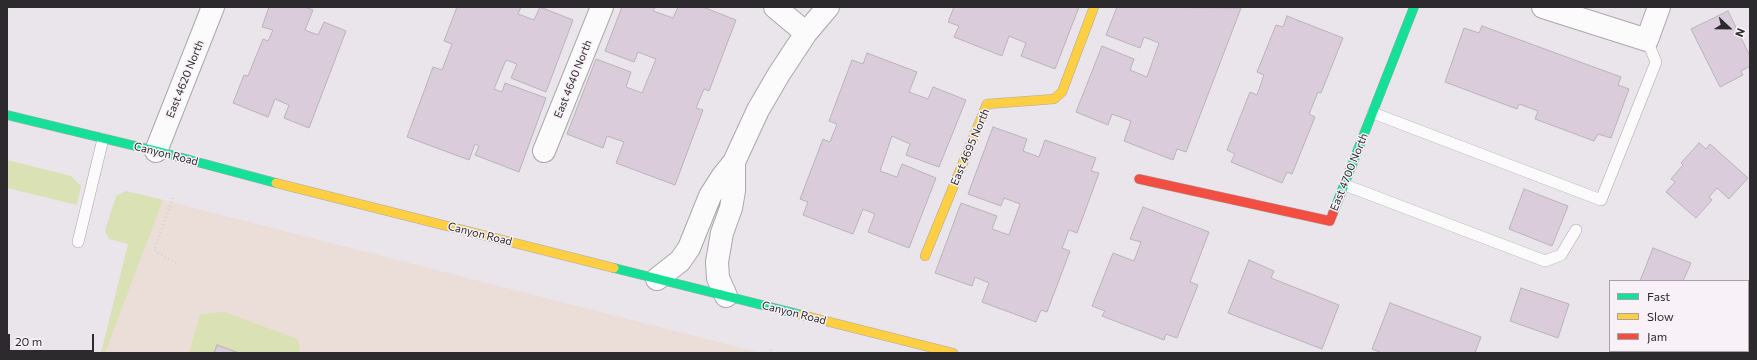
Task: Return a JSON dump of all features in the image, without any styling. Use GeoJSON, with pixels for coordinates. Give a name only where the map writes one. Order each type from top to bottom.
{"type":"FeatureCollection","features":[{"type":"Feature","properties":{"kind":"main road","name":"East 4695 North"},"geometry":{"type":"LineString","coordinates":[[925,256],[987,104],[1054,99],[1062,92],[1094,7]]}},
{"type":"Feature","properties":{"kind":"main road","name":"East 4700 North"},"geometry":{"type":"LineString","coordinates":[[1139,179],[1330,221],[1414,7]]}},
{"type":"Feature","properties":{"kind":"main road","name":"Canyon Road"},"geometry":{"type":"LineString","coordinates":[[7,115],[156,151],[331,197],[953,353]]}},
{"type":"Feature","properties":{"kind":"street","name":"East 4620 North"},"geometry":{"type":"LineString","coordinates":[[156,151],[213,7]]}},
{"type":"Feature","properties":{"kind":"street","name":"East 4640 North"},"geometry":{"type":"LineString","coordinates":[[544,151],[602,7]]}},
{"type":"Feature","properties":{"kind":"street"},"geometry":{"type":"LineString","coordinates":[[775,7],[806,33]]}},
{"type":"Feature","properties":{"kind":"street"},"geometry":{"type":"LineString","coordinates":[[657,279],[675,266],[689,248],[710,196],[734,162],[758,110],[779,74],[806,33],[828,7]]}},
{"type":"Feature","properties":{"kind":"street"},"geometry":{"type":"LineString","coordinates":[[1543,7],[1647,40],[1659,7]]}},
{"type":"Feature","properties":{"kind":"street"},"geometry":{"type":"LineString","coordinates":[[726,296],[718,278],[717,262],[722,233],[733,197],[734,162]]}},
{"type":"Feature","properties":{"kind":"lane"},"geometry":{"type":"LineString","coordinates":[[1373,113],[1601,200],[1656,62],[1647,40]]}},
{"type":"Feature","properties":{"kind":"lane"},"geometry":{"type":"LineString","coordinates":[[78,242],[103,139]]}},
{"type":"Feature","properties":{"kind":"lane"},"geometry":{"type":"LineString","coordinates":[[1345,185],[1545,261],[1561,255],[1576,230]]}},
{"type":"Feature","properties":{"kind":"path"},"geometry":{"type":"LineString","coordinates":[[173,198],[154,250],[176,263]]}},
{"type":"Feature","properties":{"kind":"path"},"geometry":{"type":"LineString","coordinates":[[767,353],[772,348]]}},
{"type":"Feature","properties":{"kind":"shaded area"},"geometry":{"type":"Polygon","coordinates":[[[163,200],[761,353],[104,353],[163,200]]]}},
{"type":"Feature","properties":{"kind":"green space"},"geometry":{"type":"Polygon","coordinates":[[[7,160],[71,176],[81,186],[77,205],[7,188],[7,160]]]}},
{"type":"Feature","properties":{"kind":"green space"},"geometry":{"type":"Polygon","coordinates":[[[126,191],[163,200],[105,353],[101,353],[128,244],[109,239],[105,231],[116,196],[126,191]]]}},
{"type":"Feature","properties":{"kind":"green space"},"geometry":{"type":"Polygon","coordinates":[[[224,312],[298,339],[300,353],[239,353],[217,345],[214,353],[189,353],[200,314],[224,312]]]}},
{"type":"Feature","properties":{"kind":"building"},"geometry":{"type":"Polygon","coordinates":[[[269,7],[305,7],[313,10],[305,30],[318,35],[324,22],[346,31],[309,128],[284,118],[289,105],[275,99],[268,117],[233,103],[244,75],[248,76],[263,39],[268,41],[273,30],[262,27],[269,7]]]}},
{"type":"Feature","properties":{"kind":"building"},"geometry":{"type":"Polygon","coordinates":[[[457,7],[521,7],[518,14],[534,20],[540,7],[573,20],[546,92],[511,78],[517,64],[506,60],[494,89],[502,92],[505,83],[546,98],[519,172],[475,155],[479,146],[475,144],[469,160],[407,137],[433,67],[442,70],[452,44],[444,41],[457,7]]]}},
{"type":"Feature","properties":{"kind":"building"},"geometry":{"type":"Polygon","coordinates":[[[622,7],[655,7],[653,11],[673,18],[678,7],[703,7],[736,20],[709,91],[704,89],[696,108],[703,110],[675,185],[616,163],[624,142],[607,136],[603,148],[567,134],[596,59],[631,72],[626,87],[642,93],[656,59],[638,52],[634,62],[605,51],[622,7]]]}},
{"type":"Feature","properties":{"kind":"building"},"geometry":{"type":"Polygon","coordinates":[[[954,7],[1079,7],[1055,69],[1021,56],[1026,43],[1009,36],[1002,56],[954,37],[959,26],[948,22],[954,7]]]}},
{"type":"Feature","properties":{"kind":"building"},"geometry":{"type":"Polygon","coordinates":[[[1117,7],[1241,8],[1186,152],[1177,149],[1173,160],[1124,141],[1131,121],[1112,114],[1108,125],[1076,112],[1102,46],[1134,59],[1130,70],[1147,77],[1159,43],[1144,37],[1140,48],[1106,35],[1117,7]]]}},
{"type":"Feature","properties":{"kind":"building"},"geometry":{"type":"Polygon","coordinates":[[[1728,11],[1750,56],[1750,66],[1741,71],[1743,75],[1720,87],[1691,29],[1728,11]]]}},
{"type":"Feature","properties":{"kind":"building"},"geometry":{"type":"Polygon","coordinates":[[[1287,16],[1343,38],[1321,93],[1318,92],[1309,114],[1315,117],[1292,174],[1287,172],[1282,183],[1231,162],[1235,154],[1227,150],[1250,92],[1257,95],[1264,75],[1257,72],[1276,25],[1283,27],[1287,16]]]}},
{"type":"Feature","properties":{"kind":"building"},"geometry":{"type":"Polygon","coordinates":[[[1482,26],[1621,77],[1618,85],[1629,89],[1611,138],[1598,134],[1594,141],[1535,119],[1538,111],[1519,104],[1517,109],[1445,82],[1464,28],[1479,33],[1482,26]]]}},
{"type":"Feature","properties":{"kind":"building"},"geometry":{"type":"Polygon","coordinates":[[[867,53],[917,72],[909,92],[928,99],[933,87],[966,100],[939,167],[906,155],[910,144],[892,136],[880,171],[897,177],[902,164],[936,178],[909,248],[868,232],[875,214],[863,209],[853,234],[803,215],[808,202],[800,199],[823,139],[830,142],[837,124],[829,121],[852,60],[863,64],[867,53]]]}},
{"type":"Feature","properties":{"kind":"building"},"geometry":{"type":"Polygon","coordinates":[[[993,127],[1027,139],[1023,151],[1039,157],[1045,140],[1096,158],[1091,171],[1099,173],[1077,233],[1069,230],[1062,248],[1070,251],[1047,312],[1041,310],[1036,322],[982,302],[989,283],[975,277],[972,286],[935,273],[961,203],[997,216],[992,229],[1009,235],[1020,204],[1004,198],[1001,206],[968,194],[993,127]]]}},
{"type":"Feature","properties":{"kind":"building"},"geometry":{"type":"Polygon","coordinates":[[[1699,143],[1706,149],[1710,144],[1748,178],[1729,199],[1717,188],[1709,197],[1712,200],[1696,218],[1666,192],[1675,182],[1671,179],[1683,165],[1681,163],[1699,143]]]}},
{"type":"Feature","properties":{"kind":"building"},"geometry":{"type":"Polygon","coordinates":[[[1524,189],[1568,206],[1552,246],[1509,229],[1524,189]]]}},
{"type":"Feature","properties":{"kind":"building"},"geometry":{"type":"Polygon","coordinates":[[[1143,207],[1209,232],[1190,282],[1198,285],[1177,338],[1166,334],[1164,340],[1102,316],[1105,311],[1092,306],[1113,253],[1134,261],[1141,242],[1130,239],[1143,207]]]}},
{"type":"Feature","properties":{"kind":"building"},"geometry":{"type":"Polygon","coordinates":[[[1653,248],[1691,263],[1683,280],[1640,280],[1653,248]]]}},
{"type":"Feature","properties":{"kind":"building"},"geometry":{"type":"Polygon","coordinates":[[[1249,260],[1274,271],[1271,278],[1339,305],[1322,349],[1228,313],[1249,260]]]}},
{"type":"Feature","properties":{"kind":"building"},"geometry":{"type":"Polygon","coordinates":[[[1521,288],[1569,304],[1558,338],[1510,321],[1521,288]]]}},
{"type":"Feature","properties":{"kind":"building"},"geometry":{"type":"Polygon","coordinates":[[[1390,303],[1481,337],[1475,353],[1382,353],[1372,349],[1390,303]]]}},
{"type":"Feature","properties":{"kind":"building"},"geometry":{"type":"Polygon","coordinates":[[[217,345],[239,353],[214,353],[217,345]]]}},
{"type":"Feature","properties":{"kind":"traffic: fast"},"geometry":{"type":"LineString","coordinates":[[1333,213],[1414,7]]}},
{"type":"Feature","properties":{"kind":"traffic: fast"},"geometry":{"type":"LineString","coordinates":[[7,115],[156,151],[276,183]]}},
{"type":"Feature","properties":{"kind":"traffic: fast"},"geometry":{"type":"LineString","coordinates":[[614,268],[802,315]]}},
{"type":"Feature","properties":{"kind":"traffic: slow"},"geometry":{"type":"LineString","coordinates":[[925,256],[987,104],[1054,99],[1062,92],[1094,7]]}},
{"type":"Feature","properties":{"kind":"traffic: slow"},"geometry":{"type":"LineString","coordinates":[[276,183],[614,268]]}},
{"type":"Feature","properties":{"kind":"traffic: slow"},"geometry":{"type":"LineString","coordinates":[[802,315],[953,353]]}},
{"type":"Feature","properties":{"kind":"traffic: jam"},"geometry":{"type":"LineString","coordinates":[[1139,179],[1330,221],[1333,213]]}}]}
